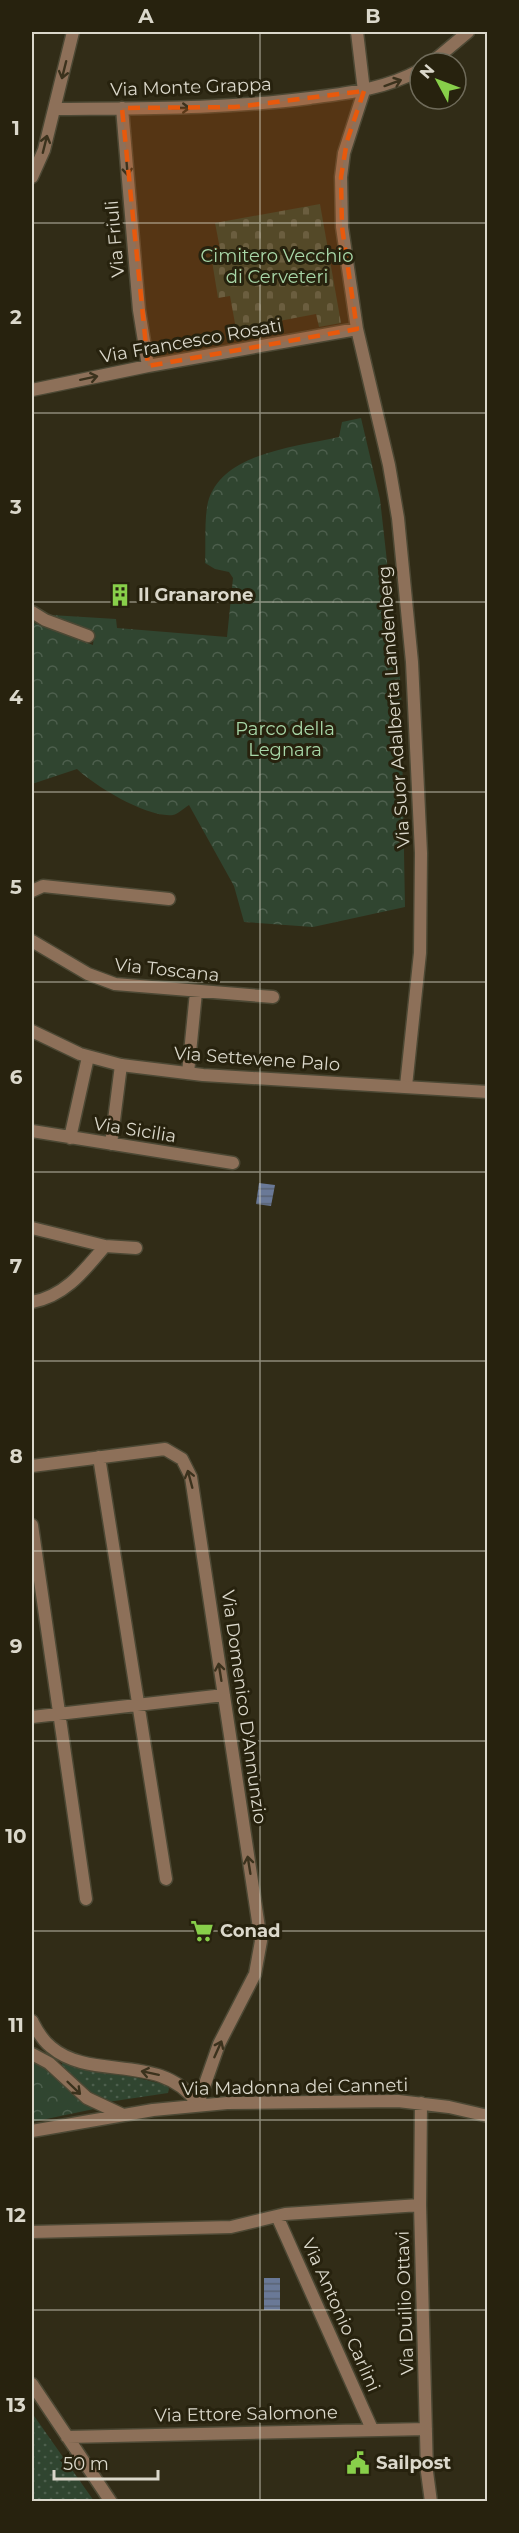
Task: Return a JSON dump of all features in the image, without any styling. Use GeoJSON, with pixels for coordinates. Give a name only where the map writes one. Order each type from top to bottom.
{"type":"FeatureCollection","features":[{"type":"Feature","properties":{"kind":"street"},"geometry":{"type":"LineString","coordinates":[[32,177],[42,156],[73,32]]}},
{"type":"Feature","properties":{"kind":"street"},"geometry":{"type":"LineString","coordinates":[[357,32],[364,91]]}},
{"type":"Feature","properties":{"kind":"street"},"geometry":{"type":"LineString","coordinates":[[445,51],[468,32]]}},
{"type":"Feature","properties":{"kind":"street","name":"Via Monte Grappa"},"geometry":{"type":"LineString","coordinates":[[54,109],[235,107],[364,91],[394,83],[408,76]]}},
{"type":"Feature","properties":{"kind":"street","name":"Via Suor Adalberta Landenberg"},"geometry":{"type":"LineString","coordinates":[[364,91],[348,135],[341,177],[342,227],[357,329],[394,492],[403,552],[412,662],[422,889],[420,953],[406,1086]]}},
{"type":"Feature","properties":{"kind":"street","name":"Via Friuli"},"geometry":{"type":"LineString","coordinates":[[122,108],[140,310],[148,366]]}},
{"type":"Feature","properties":{"kind":"street","name":"Via Francesco Rosati"},"geometry":{"type":"LineString","coordinates":[[32,390],[148,366],[357,329]]}},
{"type":"Feature","properties":{"kind":"street"},"geometry":{"type":"LineString","coordinates":[[32,612],[45,620],[88,636]]}},
{"type":"Feature","properties":{"kind":"street"},"geometry":{"type":"LineString","coordinates":[[32,891],[43,886],[169,899]]}},
{"type":"Feature","properties":{"kind":"street","name":"Via Toscana"},"geometry":{"type":"LineString","coordinates":[[32,941],[78,969],[106,982],[127,986],[273,997]]}},
{"type":"Feature","properties":{"kind":"street"},"geometry":{"type":"LineString","coordinates":[[188,1073],[196,992]]}},
{"type":"Feature","properties":{"kind":"street","name":"Via Settevene Palo"},"geometry":{"type":"LineString","coordinates":[[32,1031],[88,1057],[121,1065],[188,1073],[488,1092]]}},
{"type":"Feature","properties":{"kind":"street"},"geometry":{"type":"LineString","coordinates":[[70,1138],[88,1057]]}},
{"type":"Feature","properties":{"kind":"street"},"geometry":{"type":"LineString","coordinates":[[111,1144],[121,1065]]}},
{"type":"Feature","properties":{"kind":"street","name":"Via Sicilia"},"geometry":{"type":"LineString","coordinates":[[32,1131],[233,1164]]}},
{"type":"Feature","properties":{"kind":"street"},"geometry":{"type":"LineString","coordinates":[[32,1228],[105,1246],[136,1248]]}},
{"type":"Feature","properties":{"kind":"street"},"geometry":{"type":"LineString","coordinates":[[32,1302],[50,1297],[72,1284],[105,1246]]}},
{"type":"Feature","properties":{"kind":"street","name":"Via Domenico D'Annunzio"},"geometry":{"type":"LineString","coordinates":[[32,1466],[165,1449],[178,1455],[187,1467],[192,1484],[260,1930],[260,1949],[251,1982],[219,2044],[198,2104]]}},
{"type":"Feature","properties":{"kind":"street"},"geometry":{"type":"LineString","coordinates":[[99,1457],[166,1879]]}},
{"type":"Feature","properties":{"kind":"street"},"geometry":{"type":"LineString","coordinates":[[32,1525],[86,1899]]}},
{"type":"Feature","properties":{"kind":"street"},"geometry":{"type":"LineString","coordinates":[[32,1717],[224,1695]]}},
{"type":"Feature","properties":{"kind":"street"},"geometry":{"type":"LineString","coordinates":[[32,2021],[44,2041],[63,2056],[159,2075],[182,2086],[198,2104]]}},
{"type":"Feature","properties":{"kind":"street"},"geometry":{"type":"LineString","coordinates":[[32,2021],[32,2026]]}},
{"type":"Feature","properties":{"kind":"street"},"geometry":{"type":"LineString","coordinates":[[32,2054],[49,2063],[87,2098],[122,2114]]}},
{"type":"Feature","properties":{"kind":"street","name":"Via Madonna dei Canneti"},"geometry":{"type":"LineString","coordinates":[[32,2131],[122,2114],[198,2104],[287,2101],[421,2103],[488,2116]]}},
{"type":"Feature","properties":{"kind":"street","name":"Via Duilio Ottavi"},"geometry":{"type":"LineString","coordinates":[[421,2103],[420,2205],[426,2429],[431,2502]]}},
{"type":"Feature","properties":{"kind":"street"},"geometry":{"type":"LineString","coordinates":[[32,2232],[231,2227],[278,2216],[420,2205]]}},
{"type":"Feature","properties":{"kind":"street","name":"Via Antonio Carlini"},"geometry":{"type":"LineString","coordinates":[[278,2216],[372,2429]]}},
{"type":"Feature","properties":{"kind":"street"},"geometry":{"type":"LineString","coordinates":[[32,2384],[111,2502]]}},
{"type":"Feature","properties":{"kind":"street","name":"Via Ettore Salomone"},"geometry":{"type":"LineString","coordinates":[[67,2437],[426,2429]]}},
{"type":"Feature","properties":{"kind":"highlighted area"},"geometry":{"type":"Polygon","coordinates":[[[364,91],[347,141],[341,177],[342,227],[357,329],[148,366],[122,108],[235,107],[364,91]]]}},
{"type":"Feature","properties":{"kind":"green space","name":"Cimitero Vecchio di Cerveteri"},"geometry":{"type":"Polygon","coordinates":[[[320,204],[341,323],[319,327],[316,314],[236,329],[230,296],[218,298],[212,261],[222,259],[215,223],[320,204]]]}},
{"type":"Feature","properties":{"kind":"green space","name":"Parco della Legnara"},"geometry":{"type":"Polygon","coordinates":[[[361,418],[380,499],[401,687],[405,907],[313,927],[244,922],[234,886],[189,805],[173,815],[162,815],[122,800],[77,769],[32,784],[32,622],[93,645],[94,634],[51,615],[116,619],[117,628],[227,637],[233,578],[229,572],[215,569],[205,563],[207,509],[216,485],[228,472],[245,462],[283,449],[339,437],[342,422],[361,418]]]}},
{"type":"Feature","properties":{"kind":"green space"},"geometry":{"type":"Polygon","coordinates":[[[32,2059],[41,2064],[77,2098],[94,2109],[32,2122],[32,2059]]]}},
{"type":"Feature","properties":{"kind":"green space"},"geometry":{"type":"Polygon","coordinates":[[[63,2060],[167,2085],[168,2093],[108,2102],[95,2098],[61,2068],[63,2060]]]}},
{"type":"Feature","properties":{"kind":"green space"},"geometry":{"type":"Polygon","coordinates":[[[32,2413],[94,2501],[32,2501],[32,2413]]]}},
{"type":"Feature","properties":{"kind":"water"},"geometry":{"type":"Polygon","coordinates":[[[259,1183],[275,1185],[271,1206],[256,1204],[259,1183]]]}},
{"type":"Feature","properties":{"kind":"water"},"geometry":{"type":"Polygon","coordinates":[[[264,2278],[280,2278],[280,2310],[264,2310],[264,2278]]]}},
{"type":"Feature","properties":{"kind":"place","name":"Il Granarone"},"geometry":{"type":"Point","coordinates":[120,595]}},
{"type":"Feature","properties":{"kind":"place","name":"Conad"},"geometry":{"type":"Point","coordinates":[202,1931]}},
{"type":"Feature","properties":{"kind":"place","name":"Sailpost"},"geometry":{"type":"Point","coordinates":[358,2463]}}]}
